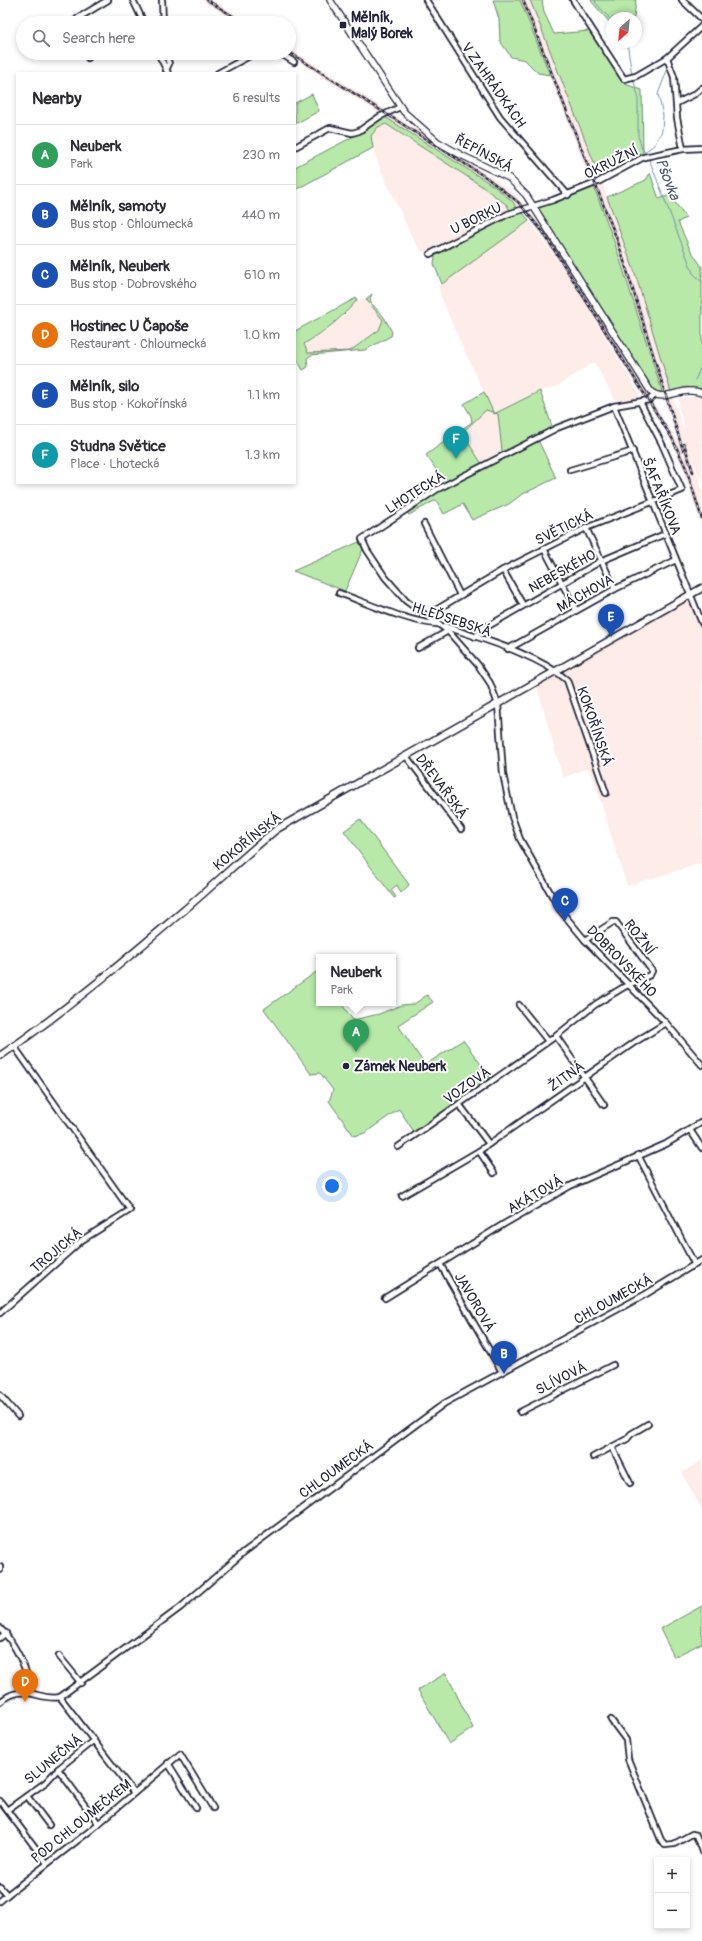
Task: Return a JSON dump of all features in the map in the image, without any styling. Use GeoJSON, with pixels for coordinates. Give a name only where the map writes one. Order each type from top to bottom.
{"type":"FeatureCollection","features":[{"type":"Feature","properties":{"kind":"main road","name":"KOKOŘÍNSKÁ"},"geometry":{"type":"LineString","coordinates":[[0,1056],[93,984],[184,910],[245,855],[277,829],[702,588]]}},
{"type":"Feature","properties":{"kind":"street"},"geometry":{"type":"LineString","coordinates":[[81,16],[108,0]]}},
{"type":"Feature","properties":{"kind":"street"},"geometry":{"type":"LineString","coordinates":[[133,0],[141,16]]}},
{"type":"Feature","properties":{"kind":"street"},"geometry":{"type":"LineString","coordinates":[[162,0],[163,16]]}},
{"type":"Feature","properties":{"kind":"street","name":"ŘEPÍNSKÁ"},"geometry":{"type":"LineString","coordinates":[[330,0],[400,107],[438,142],[508,178],[526,195],[648,389],[655,395]]}},
{"type":"Feature","properties":{"kind":"street","name":"V ZAHRÁDKÁCH"},"geometry":{"type":"LineString","coordinates":[[426,0],[500,118],[568,195]]}},
{"type":"Feature","properties":{"kind":"street"},"geometry":{"type":"LineString","coordinates":[[573,0],[624,79],[636,76],[667,58],[702,26]]}},
{"type":"Feature","properties":{"kind":"street"},"geometry":{"type":"LineString","coordinates":[[682,0],[702,19]]}},
{"type":"Feature","properties":{"kind":"street"},"geometry":{"type":"LineString","coordinates":[[667,58],[674,77],[677,118],[683,149]]}},
{"type":"Feature","properties":{"kind":"street"},"geometry":{"type":"LineString","coordinates":[[161,60],[167,72]]}},
{"type":"Feature","properties":{"kind":"street"},"geometry":{"type":"LineString","coordinates":[[167,72],[169,64],[168,60]]}},
{"type":"Feature","properties":{"kind":"street"},"geometry":{"type":"LineString","coordinates":[[221,72],[242,60]]}},
{"type":"Feature","properties":{"kind":"street"},"geometry":{"type":"LineString","coordinates":[[677,103],[695,94],[702,88]]}},
{"type":"Feature","properties":{"kind":"street"},"geometry":{"type":"LineString","coordinates":[[296,146],[330,128],[352,133],[359,131],[379,117],[400,107]]}},
{"type":"Feature","properties":{"kind":"street","name":"OKRUŽNÍ"},"geometry":{"type":"LineString","coordinates":[[533,206],[568,195],[609,177],[644,157],[683,149],[702,148]]}},
{"type":"Feature","properties":{"kind":"street","name":"U BORKU"},"geometry":{"type":"LineString","coordinates":[[430,254],[508,214],[533,206]]}},
{"type":"Feature","properties":{"kind":"street"},"geometry":{"type":"LineString","coordinates":[[655,395],[662,396],[691,390],[702,393]]}},
{"type":"Feature","properties":{"kind":"street","name":"LHOTECKÁ"},"geometry":{"type":"LineString","coordinates":[[438,624],[406,601],[385,577],[367,550],[362,539],[436,490],[557,428],[614,406],[652,399],[655,395]]}},
{"type":"Feature","properties":{"kind":"street","name":"SVĚTICKÁ"},"geometry":{"type":"LineString","coordinates":[[438,624],[433,618],[434,612],[503,570],[586,528],[682,490],[662,444],[640,402]]}},
{"type":"Feature","properties":{"kind":"street","name":"ŠAFAŘÍKOVA"},"geometry":{"type":"LineString","coordinates":[[614,406],[683,580],[692,594],[702,623]]}},
{"type":"Feature","properties":{"kind":"street"},"geometry":{"type":"LineString","coordinates":[[570,470],[633,451]]}},
{"type":"Feature","properties":{"kind":"street"},"geometry":{"type":"LineString","coordinates":[[424,524],[460,595]]}},
{"type":"Feature","properties":{"kind":"street"},"geometry":{"type":"LineString","coordinates":[[586,528],[615,589]]}},
{"type":"Feature","properties":{"kind":"street","name":"NEBESKÉHO"},"geometry":{"type":"LineString","coordinates":[[475,637],[478,632],[601,561],[665,534]]}},
{"type":"Feature","properties":{"kind":"street"},"geometry":{"type":"LineString","coordinates":[[544,549],[576,610]]}},
{"type":"Feature","properties":{"kind":"street","name":"MÁCHOVA"},"geometry":{"type":"LineString","coordinates":[[508,649],[615,589],[676,560]]}},
{"type":"Feature","properties":{"kind":"street"},"geometry":{"type":"LineString","coordinates":[[503,570],[523,605]]}},
{"type":"Feature","properties":{"kind":"street","name":"HLEĎSEBSKÁ"},"geometry":{"type":"LineString","coordinates":[[339,593],[429,624],[438,624],[475,637],[508,649],[556,671]]}},
{"type":"Feature","properties":{"kind":"street","name":"DOBROVSKÉHO"},"geometry":{"type":"LineString","coordinates":[[438,624],[448,631],[478,665],[490,683],[498,704],[503,774],[512,817],[520,839],[560,910],[585,940],[666,1023],[702,1065]]}},
{"type":"Feature","properties":{"kind":"street"},"geometry":{"type":"LineString","coordinates":[[418,648],[448,631]]}},
{"type":"Feature","properties":{"kind":"street","name":"KOKOŘÍNSKÁ"},"geometry":{"type":"LineString","coordinates":[[556,671],[567,680],[606,793]]}},
{"type":"Feature","properties":{"kind":"street","name":"DŘEVAŘSKÁ"},"geometry":{"type":"LineString","coordinates":[[406,756],[461,829]]}},
{"type":"Feature","properties":{"kind":"street","name":"ROŽNÍ"},"geometry":{"type":"LineString","coordinates":[[585,940],[613,922],[618,924],[652,971],[650,975],[630,985]]}},
{"type":"Feature","properties":{"kind":"street","name":"VOZOVÁ"},"geometry":{"type":"LineString","coordinates":[[398,1147],[548,1042],[596,1004],[630,985]]}},
{"type":"Feature","properties":{"kind":"street"},"geometry":{"type":"LineString","coordinates":[[519,1006],[548,1042]]}},
{"type":"Feature","properties":{"kind":"street","name":"ŽITNÁ"},"geometry":{"type":"LineString","coordinates":[[402,1196],[479,1151],[584,1076],[666,1023]]}},
{"type":"Feature","properties":{"kind":"street"},"geometry":{"type":"LineString","coordinates":[[556,1036],[604,1105]]}},
{"type":"Feature","properties":{"kind":"street","name":"TROJICKÁ"},"geometry":{"type":"LineString","coordinates":[[0,1313],[82,1240],[130,1210],[14,1046]]}},
{"type":"Feature","properties":{"kind":"street"},"geometry":{"type":"LineString","coordinates":[[459,1104],[489,1144]]}},
{"type":"Feature","properties":{"kind":"street","name":"AKÁTOVÁ"},"geometry":{"type":"LineString","coordinates":[[385,1298],[504,1224],[570,1186],[666,1144],[702,1122]]}},
{"type":"Feature","properties":{"kind":"street"},"geometry":{"type":"LineString","coordinates":[[690,1130],[702,1148]]}},
{"type":"Feature","properties":{"kind":"street"},"geometry":{"type":"LineString","coordinates":[[479,1151],[494,1173]]}},
{"type":"Feature","properties":{"kind":"street"},"geometry":{"type":"LineString","coordinates":[[638,1156],[695,1265]]}},
{"type":"Feature","properties":{"kind":"street","name":"CHLOUMECKÁ"},"geometry":{"type":"LineString","coordinates":[[60,1698],[181,1607],[244,1552],[309,1502],[445,1403],[702,1260]]}},
{"type":"Feature","properties":{"kind":"street","name":"JAVOROVÁ"},"geometry":{"type":"LineString","coordinates":[[440,1264],[502,1372]]}},
{"type":"Feature","properties":{"kind":"street","name":"SLÍVOVÁ"},"geometry":{"type":"LineString","coordinates":[[520,1412],[613,1364]]}},
{"type":"Feature","properties":{"kind":"street"},"geometry":{"type":"LineString","coordinates":[[0,1395],[18,1416]]}},
{"type":"Feature","properties":{"kind":"street"},"geometry":{"type":"LineString","coordinates":[[593,1457],[612,1447],[648,1424]]}},
{"type":"Feature","properties":{"kind":"street"},"geometry":{"type":"LineString","coordinates":[[612,1447],[630,1483]]}},
{"type":"Feature","properties":{"kind":"street"},"geometry":{"type":"LineString","coordinates":[[0,1628],[6,1633],[18,1653],[30,1684],[28,1693]]}},
{"type":"Feature","properties":{"kind":"street"},"geometry":{"type":"LineString","coordinates":[[0,1638],[6,1633]]}},
{"type":"Feature","properties":{"kind":"street"},"geometry":{"type":"LineString","coordinates":[[58,1656],[81,1683]]}},
{"type":"Feature","properties":{"kind":"street"},"geometry":{"type":"LineString","coordinates":[[0,1702],[14,1694],[28,1693],[46,1698],[60,1698],[134,1793]]}},
{"type":"Feature","properties":{"kind":"street"},"geometry":{"type":"LineString","coordinates":[[611,1720],[626,1740],[628,1757],[661,1840],[665,1845],[674,1844],[692,1834],[696,1835],[702,1852]]}},
{"type":"Feature","properties":{"kind":"street","name":"SLUNEČNÁ"},"geometry":{"type":"LineString","coordinates":[[7,1810],[46,1782],[58,1769],[94,1740]]}},
{"type":"Feature","properties":{"kind":"street","name":"POD CHLOUMEČKEM"},"geometry":{"type":"LineString","coordinates":[[0,1901],[98,1823],[180,1754],[214,1808]]}},
{"type":"Feature","properties":{"kind":"street"},"geometry":{"type":"LineString","coordinates":[[168,1764],[196,1808]]}},
{"type":"Feature","properties":{"kind":"street"},"geometry":{"type":"LineString","coordinates":[[58,1769],[98,1823]]}},
{"type":"Feature","properties":{"kind":"street"},"geometry":{"type":"LineString","coordinates":[[27,1796],[49,1825]]}},
{"type":"Feature","properties":{"kind":"street"},"geometry":{"type":"LineString","coordinates":[[0,1801],[47,1863]]}},
{"type":"Feature","properties":{"kind":"street"},"geometry":{"type":"LineString","coordinates":[[0,1887],[7,1895]]}},
{"type":"Feature","properties":{"kind":"shaded area"},"geometry":{"type":"Polygon","coordinates":[[[202,0],[213,0],[238,16],[227,16],[202,0]]]}},
{"type":"Feature","properties":{"kind":"shaded area"},"geometry":{"type":"Polygon","coordinates":[[[520,0],[530,0],[612,208],[635,273],[682,427],[685,427],[679,409],[679,398],[702,396],[702,482],[692,458],[702,490],[702,528],[683,468],[670,439],[586,306],[640,395],[635,400],[615,400],[594,362],[556,387],[540,391],[495,413],[498,414],[502,451],[482,464],[462,433],[486,410],[494,413],[461,344],[438,286],[529,221],[562,268],[530,219],[503,193],[296,60],[296,52],[488,175],[507,188],[526,206],[553,243],[678,442],[615,244],[520,0]]]}},
{"type":"Feature","properties":{"kind":"shaded area"},"geometry":{"type":"Polygon","coordinates":[[[386,124],[480,185],[507,205],[510,211],[423,253],[414,241],[379,166],[373,148],[371,136],[378,127],[386,124]]]}},
{"type":"Feature","properties":{"kind":"shaded area"},"geometry":{"type":"Polygon","coordinates":[[[366,299],[383,320],[379,330],[350,351],[308,353],[304,344],[319,335],[345,315],[357,300],[366,299]]]}},
{"type":"Feature","properties":{"kind":"shaded area"},"geometry":{"type":"Polygon","coordinates":[[[693,598],[702,628],[702,863],[627,886],[594,780],[588,768],[563,778],[537,687],[693,598]]]}},
{"type":"Feature","properties":{"kind":"shaded area"},"geometry":{"type":"Polygon","coordinates":[[[702,1460],[702,1510],[682,1473],[702,1460]]]}},
{"type":"Feature","properties":{"kind":"green space"},"geometry":{"type":"Polygon","coordinates":[[[493,0],[520,0],[550,75],[538,73],[525,60],[511,57],[500,41],[499,19],[493,0]]]}},
{"type":"Feature","properties":{"kind":"green space"},"geometry":{"type":"Polygon","coordinates":[[[530,0],[542,0],[544,12],[554,34],[590,31],[625,84],[642,90],[643,153],[597,170],[530,0]]]}},
{"type":"Feature","properties":{"kind":"green space"},"geometry":{"type":"Polygon","coordinates":[[[636,0],[635,12],[606,12],[606,18],[591,1],[636,0]]]}},
{"type":"Feature","properties":{"kind":"green space"},"geometry":{"type":"Polygon","coordinates":[[[312,94],[319,111],[296,123],[296,102],[312,94]]]}},
{"type":"Feature","properties":{"kind":"green space"},"geometry":{"type":"Polygon","coordinates":[[[385,117],[494,186],[513,202],[516,207],[510,211],[507,205],[480,185],[386,124],[378,127],[371,136],[373,148],[296,189],[296,166],[364,131],[365,132],[369,127],[385,117]]]}},
{"type":"Feature","properties":{"kind":"green space"},"geometry":{"type":"Polygon","coordinates":[[[650,173],[659,199],[670,195],[686,218],[678,222],[690,249],[702,267],[702,389],[686,387],[671,392],[635,273],[607,197],[646,180],[650,173]]]}},
{"type":"Feature","properties":{"kind":"green space"},"geometry":{"type":"Polygon","coordinates":[[[594,187],[615,244],[662,391],[659,393],[654,392],[536,208],[594,187]]]}},
{"type":"Feature","properties":{"kind":"green space"},"geometry":{"type":"Polygon","coordinates":[[[523,213],[529,221],[442,284],[434,264],[435,256],[508,217],[523,213]]]}},
{"type":"Feature","properties":{"kind":"green space"},"geometry":{"type":"Polygon","coordinates":[[[372,294],[370,298],[371,303],[384,317],[392,332],[391,336],[365,350],[311,355],[307,358],[308,367],[303,370],[296,358],[296,330],[356,298],[357,300],[339,318],[304,344],[308,353],[350,351],[379,330],[383,320],[366,299],[372,294]]]}},
{"type":"Feature","properties":{"kind":"green space"},"geometry":{"type":"Polygon","coordinates":[[[540,391],[553,429],[500,454],[502,451],[498,414],[496,413],[540,391]]]}},
{"type":"Feature","properties":{"kind":"green space"},"geometry":{"type":"Polygon","coordinates":[[[484,392],[493,412],[486,410],[462,433],[482,464],[445,482],[426,455],[472,422],[471,416],[464,404],[484,392]]]}},
{"type":"Feature","properties":{"kind":"green space"},"geometry":{"type":"Polygon","coordinates":[[[538,440],[556,478],[521,495],[509,504],[472,520],[463,504],[444,514],[436,500],[409,515],[406,511],[433,494],[538,440]]]}},
{"type":"Feature","properties":{"kind":"green space"},"geometry":{"type":"Polygon","coordinates":[[[359,542],[363,549],[345,591],[293,571],[359,542]]]}},
{"type":"Feature","properties":{"kind":"green space"},"geometry":{"type":"Polygon","coordinates":[[[360,819],[409,885],[401,893],[397,885],[391,890],[396,897],[394,898],[344,831],[360,819]]]}},
{"type":"Feature","properties":{"kind":"green space"},"geometry":{"type":"Polygon","coordinates":[[[316,972],[316,1006],[343,1006],[353,1020],[379,1014],[401,1005],[414,1004],[427,995],[433,1002],[398,1025],[425,1065],[463,1040],[491,1078],[414,1132],[399,1109],[365,1133],[354,1136],[329,1101],[333,1090],[320,1073],[311,1074],[264,1009],[316,972]]]}},
{"type":"Feature","properties":{"kind":"green space"},"geometry":{"type":"Polygon","coordinates":[[[702,1606],[702,1643],[674,1657],[660,1629],[702,1606]]]}},
{"type":"Feature","properties":{"kind":"green space"},"geometry":{"type":"Polygon","coordinates":[[[446,1673],[473,1728],[449,1744],[418,1690],[446,1673]]]}},
{"type":"Feature","properties":{"kind":"waterway","name":"Pšovka"},"geometry":{"type":"LineString","coordinates":[[596,0],[595,2],[606,14]]}},
{"type":"Feature","properties":{"kind":"waterway","name":"Pšovka"},"geometry":{"type":"LineString","coordinates":[[628,48],[632,75]]}},
{"type":"Feature","properties":{"kind":"waterway"},"geometry":{"type":"LineString","coordinates":[[646,151],[654,145],[662,131],[663,115],[658,94],[668,68]]}},
{"type":"Feature","properties":{"kind":"waterway","name":"Pšovka"},"geometry":{"type":"LineString","coordinates":[[633,79],[638,95],[638,136],[642,149],[647,154]]}},
{"type":"Feature","properties":{"kind":"waterway","name":"Pšovka"},"geometry":{"type":"LineString","coordinates":[[649,159],[693,273],[702,282]]}},
{"type":"Feature","properties":{"kind":"waterway"},"geometry":{"type":"LineString","coordinates":[[702,301],[702,309]]}},
{"type":"Feature","properties":{"kind":"waterway"},"geometry":{"type":"LineString","coordinates":[[695,380],[702,365]]}},
{"type":"Feature","properties":{"kind":"railway"},"geometry":{"type":"LineString","coordinates":[[207,0],[233,16]]}},
{"type":"Feature","properties":{"kind":"railway"},"geometry":{"type":"LineString","coordinates":[[523,0],[618,242],[683,450]]}},
{"type":"Feature","properties":{"kind":"railway"},"geometry":{"type":"LineString","coordinates":[[296,56],[487,178],[518,202],[543,232],[672,438],[686,468],[702,519]]}},
{"type":"Feature","properties":{"kind":"railway"},"geometry":{"type":"LineString","coordinates":[[684,444],[693,472]]}},
{"type":"Feature","properties":{"kind":"place","name":"Mělník, Malý Borek"},"geometry":{"type":"Point","coordinates":[343,25]}},
{"type":"Feature","properties":{"kind":"place","name":"Studna Světice"},"geometry":{"type":"Point","coordinates":[456,459]}},
{"type":"Feature","properties":{"kind":"place","name":"Mělník, silo"},"geometry":{"type":"Point","coordinates":[611,637]}},
{"type":"Feature","properties":{"kind":"place","name":"Mělník, Neuberk"},"geometry":{"type":"Point","coordinates":[565,921]}},
{"type":"Feature","properties":{"kind":"place","name":"Neuberk"},"geometry":{"type":"Point","coordinates":[356,1052]}},
{"type":"Feature","properties":{"kind":"place","name":"Zámek Neuberk"},"geometry":{"type":"Point","coordinates":[346,1066]}},
{"type":"Feature","properties":{"kind":"place","name":"Mělník, samoty"},"geometry":{"type":"Point","coordinates":[504,1374]}},
{"type":"Feature","properties":{"kind":"place","name":"Hostinec U Čapoše"},"geometry":{"type":"Point","coordinates":[25,1702]}}]}
